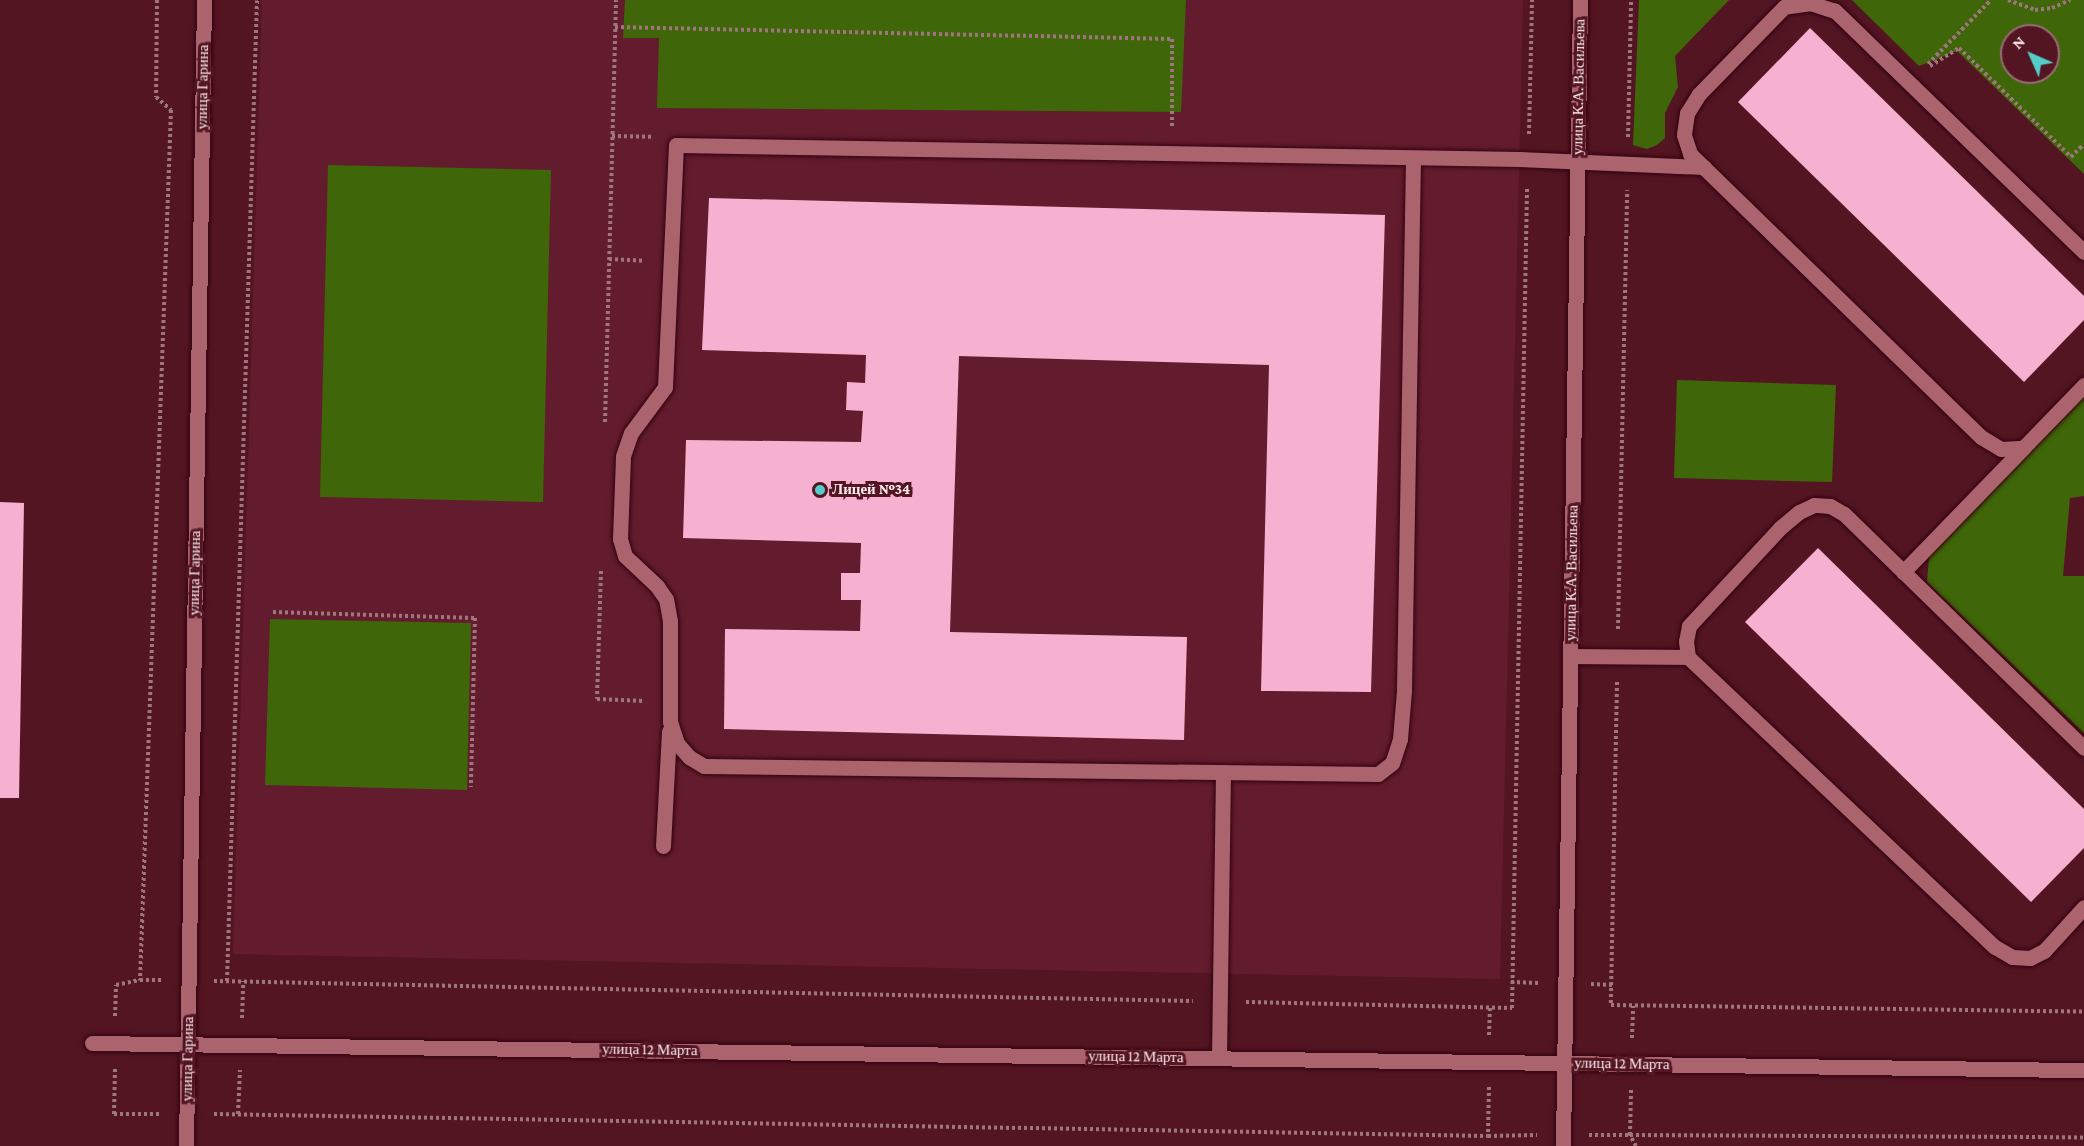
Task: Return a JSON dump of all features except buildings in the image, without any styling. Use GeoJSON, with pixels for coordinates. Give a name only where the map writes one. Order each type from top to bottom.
{"type":"FeatureCollection","features":[{"type":"Feature","properties":{"kind":"street","name":"улица Гарина"},"geometry":{"type":"LineString","coordinates":[[186,1146],[204,0]]}},
{"type":"Feature","properties":{"kind":"street","name":"улица К.А. Васильева"},"geometry":{"type":"LineString","coordinates":[[1563,1146],[1580,0]]}},
{"type":"Feature","properties":{"kind":"street"},"geometry":{"type":"LineString","coordinates":[[2023,448],[2001,448],[1980,437],[1690,154],[1684,135],[1687,114],[1699,94],[1784,7],[1811,3],[1835,11],[2084,252]]}},
{"type":"Feature","properties":{"kind":"street"},"geometry":{"type":"LineString","coordinates":[[663,846],[670,722],[670,621],[666,599],[657,586],[625,556],[620,539],[622,456],[631,433],[665,387],[676,145],[1578,160],[1704,167]]}},
{"type":"Feature","properties":{"kind":"street"},"geometry":{"type":"LineString","coordinates":[[670,722],[677,743],[689,757],[704,766],[1378,774],[1392,763],[1400,739],[1404,691],[1413,158]]}},
{"type":"Feature","properties":{"kind":"street"},"geometry":{"type":"LineString","coordinates":[[1903,572],[2084,385]]}},
{"type":"Feature","properties":{"kind":"street"},"geometry":{"type":"LineString","coordinates":[[2084,748],[1844,514],[1830,506],[1814,505],[1799,512],[1780,528],[1689,626],[1686,641],[1688,657],[1995,947],[2012,957],[2030,958],[2044,951],[2084,908]]}},
{"type":"Feature","properties":{"kind":"street"},"geometry":{"type":"LineString","coordinates":[[1571,656],[1688,657]]}},
{"type":"Feature","properties":{"kind":"street"},"geometry":{"type":"LineString","coordinates":[[1220,1058],[1222,772]]}},
{"type":"Feature","properties":{"kind":"street","name":"улица 12 Марта"},"geometry":{"type":"LineString","coordinates":[[92,1042],[2084,1070]]}},
{"type":"Feature","properties":{"kind":"path"},"geometry":{"type":"LineString","coordinates":[[158,0],[156,97],[171,110],[140,980],[1512,1008],[1532,0]]}},
{"type":"Feature","properties":{"kind":"path"},"geometry":{"type":"LineString","coordinates":[[227,981],[257,0]]}},
{"type":"Feature","properties":{"kind":"path"},"geometry":{"type":"LineString","coordinates":[[605,425],[616,0]]}},
{"type":"Feature","properties":{"kind":"path"},"geometry":{"type":"LineString","coordinates":[[1990,0],[1922,71],[1959,48],[2071,157],[2084,144]]}},
{"type":"Feature","properties":{"kind":"path"},"geometry":{"type":"LineString","coordinates":[[2008,0],[2035,10],[2052,8],[2070,0]]}},
{"type":"Feature","properties":{"kind":"path"},"geometry":{"type":"LineString","coordinates":[[615,27],[1172,39],[1172,153]]}},
{"type":"Feature","properties":{"kind":"path"},"geometry":{"type":"LineString","coordinates":[[612,136],[668,138],[676,145]]}},
{"type":"Feature","properties":{"kind":"path"},"geometry":{"type":"LineString","coordinates":[[609,259],[671,262]]}},
{"type":"Feature","properties":{"kind":"path"},"geometry":{"type":"LineString","coordinates":[[601,568],[597,699],[670,702]]}},
{"type":"Feature","properties":{"kind":"path"},"geometry":{"type":"LineString","coordinates":[[273,612],[475,618],[471,787]]}},
{"type":"Feature","properties":{"kind":"path"},"geometry":{"type":"LineString","coordinates":[[187,1114],[1488,1136]]}},
{"type":"Feature","properties":{"kind":"path"},"geometry":{"type":"LineString","coordinates":[[1636,1146],[1630,1135],[2084,1137]]}},
{"type":"Feature","properties":{"kind":"shaded area"},"geometry":{"type":"Polygon","coordinates":[[[262,0],[1523,0],[1500,979],[233,954],[262,0]]]}},
{"type":"Feature","properties":{"kind":"green space"},"geometry":{"type":"Polygon","coordinates":[[[625,0],[1186,0],[1181,112],[657,108],[659,38],[623,38],[625,0]]]}},
{"type":"Feature","properties":{"kind":"green space"},"geometry":{"type":"Polygon","coordinates":[[[1639,0],[1729,0],[1675,56],[1678,87],[1665,113],[1665,138],[1657,145],[1647,149],[1633,145],[1639,0]]]}},
{"type":"Feature","properties":{"kind":"green space"},"geometry":{"type":"Polygon","coordinates":[[[1852,0],[2084,0],[2084,174],[1957,51],[1919,66],[1852,0]]]}},
{"type":"Feature","properties":{"kind":"green space"},"geometry":{"type":"Polygon","coordinates":[[[328,165],[551,170],[543,502],[320,497],[328,165]]]}},
{"type":"Feature","properties":{"kind":"green space"},"geometry":{"type":"Polygon","coordinates":[[[1677,380],[1836,385],[1832,482],[1674,478],[1677,380]]]}},
{"type":"Feature","properties":{"kind":"green space"},"geometry":{"type":"Polygon","coordinates":[[[2084,397],[2084,496],[2070,498],[2063,576],[2084,576],[2084,733],[1927,582],[1929,557],[2084,397]]]}},
{"type":"Feature","properties":{"kind":"green space"},"geometry":{"type":"Polygon","coordinates":[[[270,619],[471,623],[467,790],[265,785],[270,619]]]}},
{"type":"Feature","properties":{"kind":"place","name":"Лицей №34"},"geometry":{"type":"Point","coordinates":[820,490]}}]}
